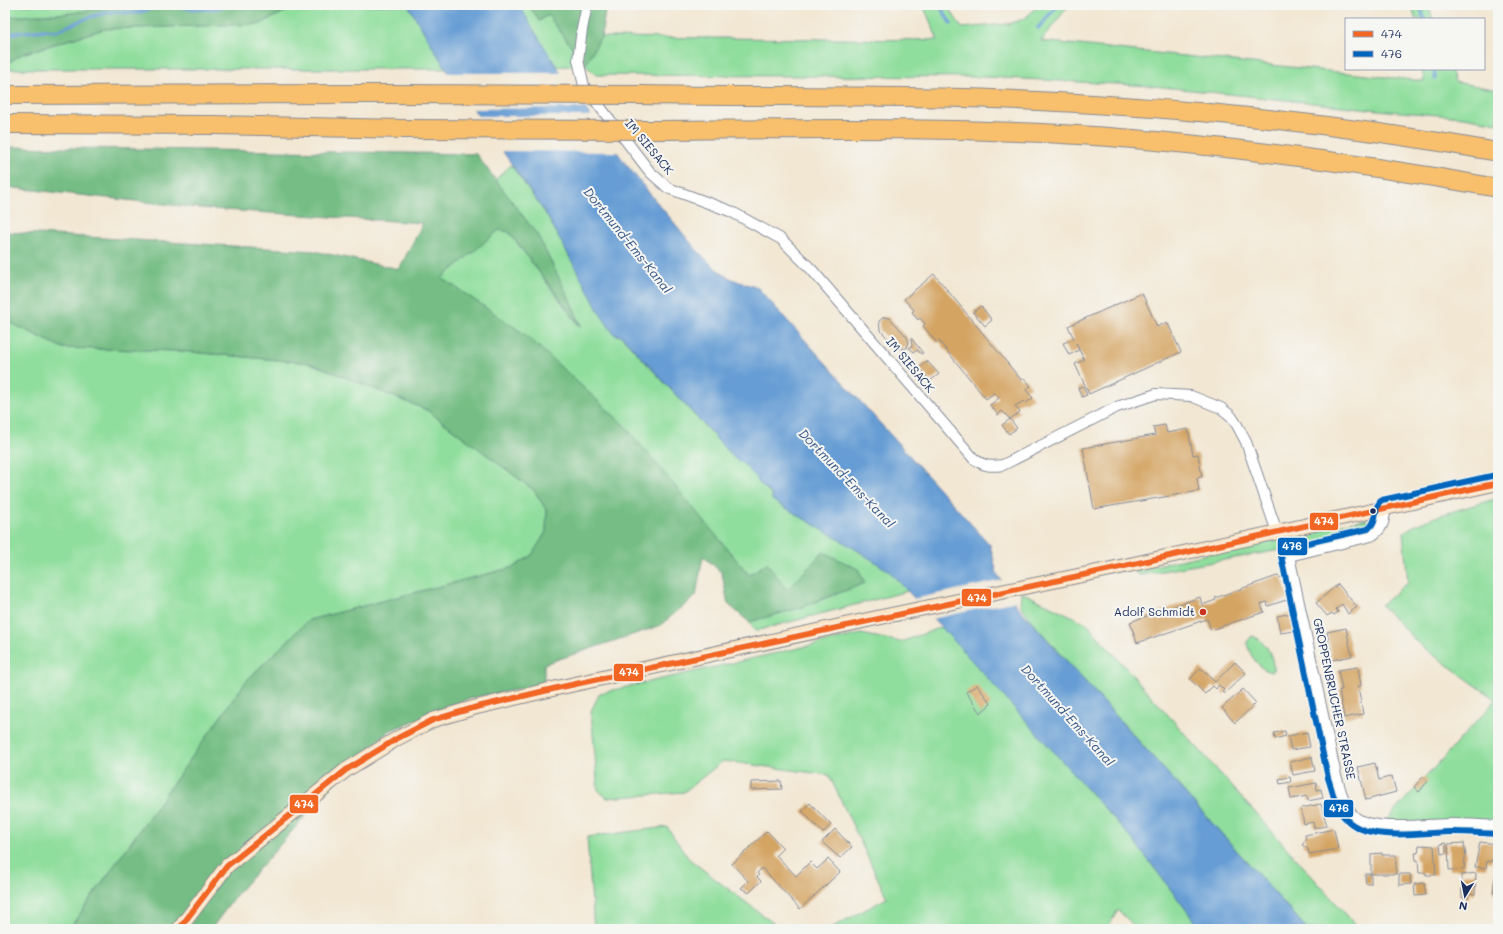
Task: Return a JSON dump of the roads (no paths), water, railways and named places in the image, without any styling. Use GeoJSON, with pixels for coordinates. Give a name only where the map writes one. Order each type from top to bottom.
{"type":"FeatureCollection","features":[{"type":"Feature","properties":{"kind":"highway"},"geometry":{"type":"LineString","coordinates":[[5,95],[642,95],[992,99],[1191,112],[1335,128],[1439,142],[1498,152]]}},
{"type":"Feature","properties":{"kind":"highway"},"geometry":{"type":"LineString","coordinates":[[5,124],[214,125],[404,129],[883,129],[991,131],[1109,137],[1294,157],[1436,177],[1498,188]]}},
{"type":"Feature","properties":{"kind":"main road"},"geometry":{"type":"LineString","coordinates":[[179,929],[227,866],[346,770],[398,738],[433,720],[473,708],[557,688],[1498,483]]}},
{"type":"Feature","properties":{"kind":"street","name":"IM SIESACK"},"geometry":{"type":"LineString","coordinates":[[587,5],[578,60],[584,86],[650,172],[668,188],[730,211],[781,239],[812,270],[974,460],[983,465],[992,467],[1003,465],[1116,407],[1156,394],[1191,396],[1221,408],[1231,416],[1237,425],[1246,442],[1277,532]]}},
{"type":"Feature","properties":{"kind":"street","name":"GROPPENBRUCHER STRASSE"},"geometry":{"type":"LineString","coordinates":[[1385,508],[1384,523],[1377,533],[1334,546],[1289,556],[1336,776],[1345,804],[1354,817],[1368,824],[1374,825],[1453,824],[1498,826]]}},
{"type":"Feature","properties":{"kind":"water","name":"Dortmund-Ems-Kanal"},"geometry":{"type":"Polygon","coordinates":[[[408,5],[519,5],[553,61],[590,116],[629,168],[689,241],[723,274],[735,280],[757,287],[990,545],[997,574],[1017,606],[1307,929],[1201,929],[1133,840],[889,571],[857,550],[772,500],[772,495],[757,481],[758,479],[739,460],[737,461],[622,336],[614,334],[601,315],[548,217],[446,69],[408,5]]]}},
{"type":"Feature","properties":{"kind":"waterway"},"geometry":{"type":"LineString","coordinates":[[5,34],[45,30],[56,31],[90,17],[110,12],[137,13],[162,5]]}},
{"type":"Feature","properties":{"kind":"waterway"},"geometry":{"type":"LineString","coordinates":[[167,5],[205,9],[213,9],[226,5]]}},
{"type":"Feature","properties":{"kind":"waterway"},"geometry":{"type":"LineString","coordinates":[[939,5],[951,24]]}},
{"type":"Feature","properties":{"kind":"waterway"},"geometry":{"type":"LineString","coordinates":[[1038,28],[1058,5]]}},
{"type":"Feature","properties":{"kind":"waterway"},"geometry":{"type":"LineString","coordinates":[[1420,5],[1424,18]]}},
{"type":"Feature","properties":{"kind":"waterway"},"geometry":{"type":"LineString","coordinates":[[1434,70],[1435,78]]}},
{"type":"Feature","properties":{"kind":"place","name":"Adolf Schmidt"},"geometry":{"type":"Point","coordinates":[1203,612]}}]}
